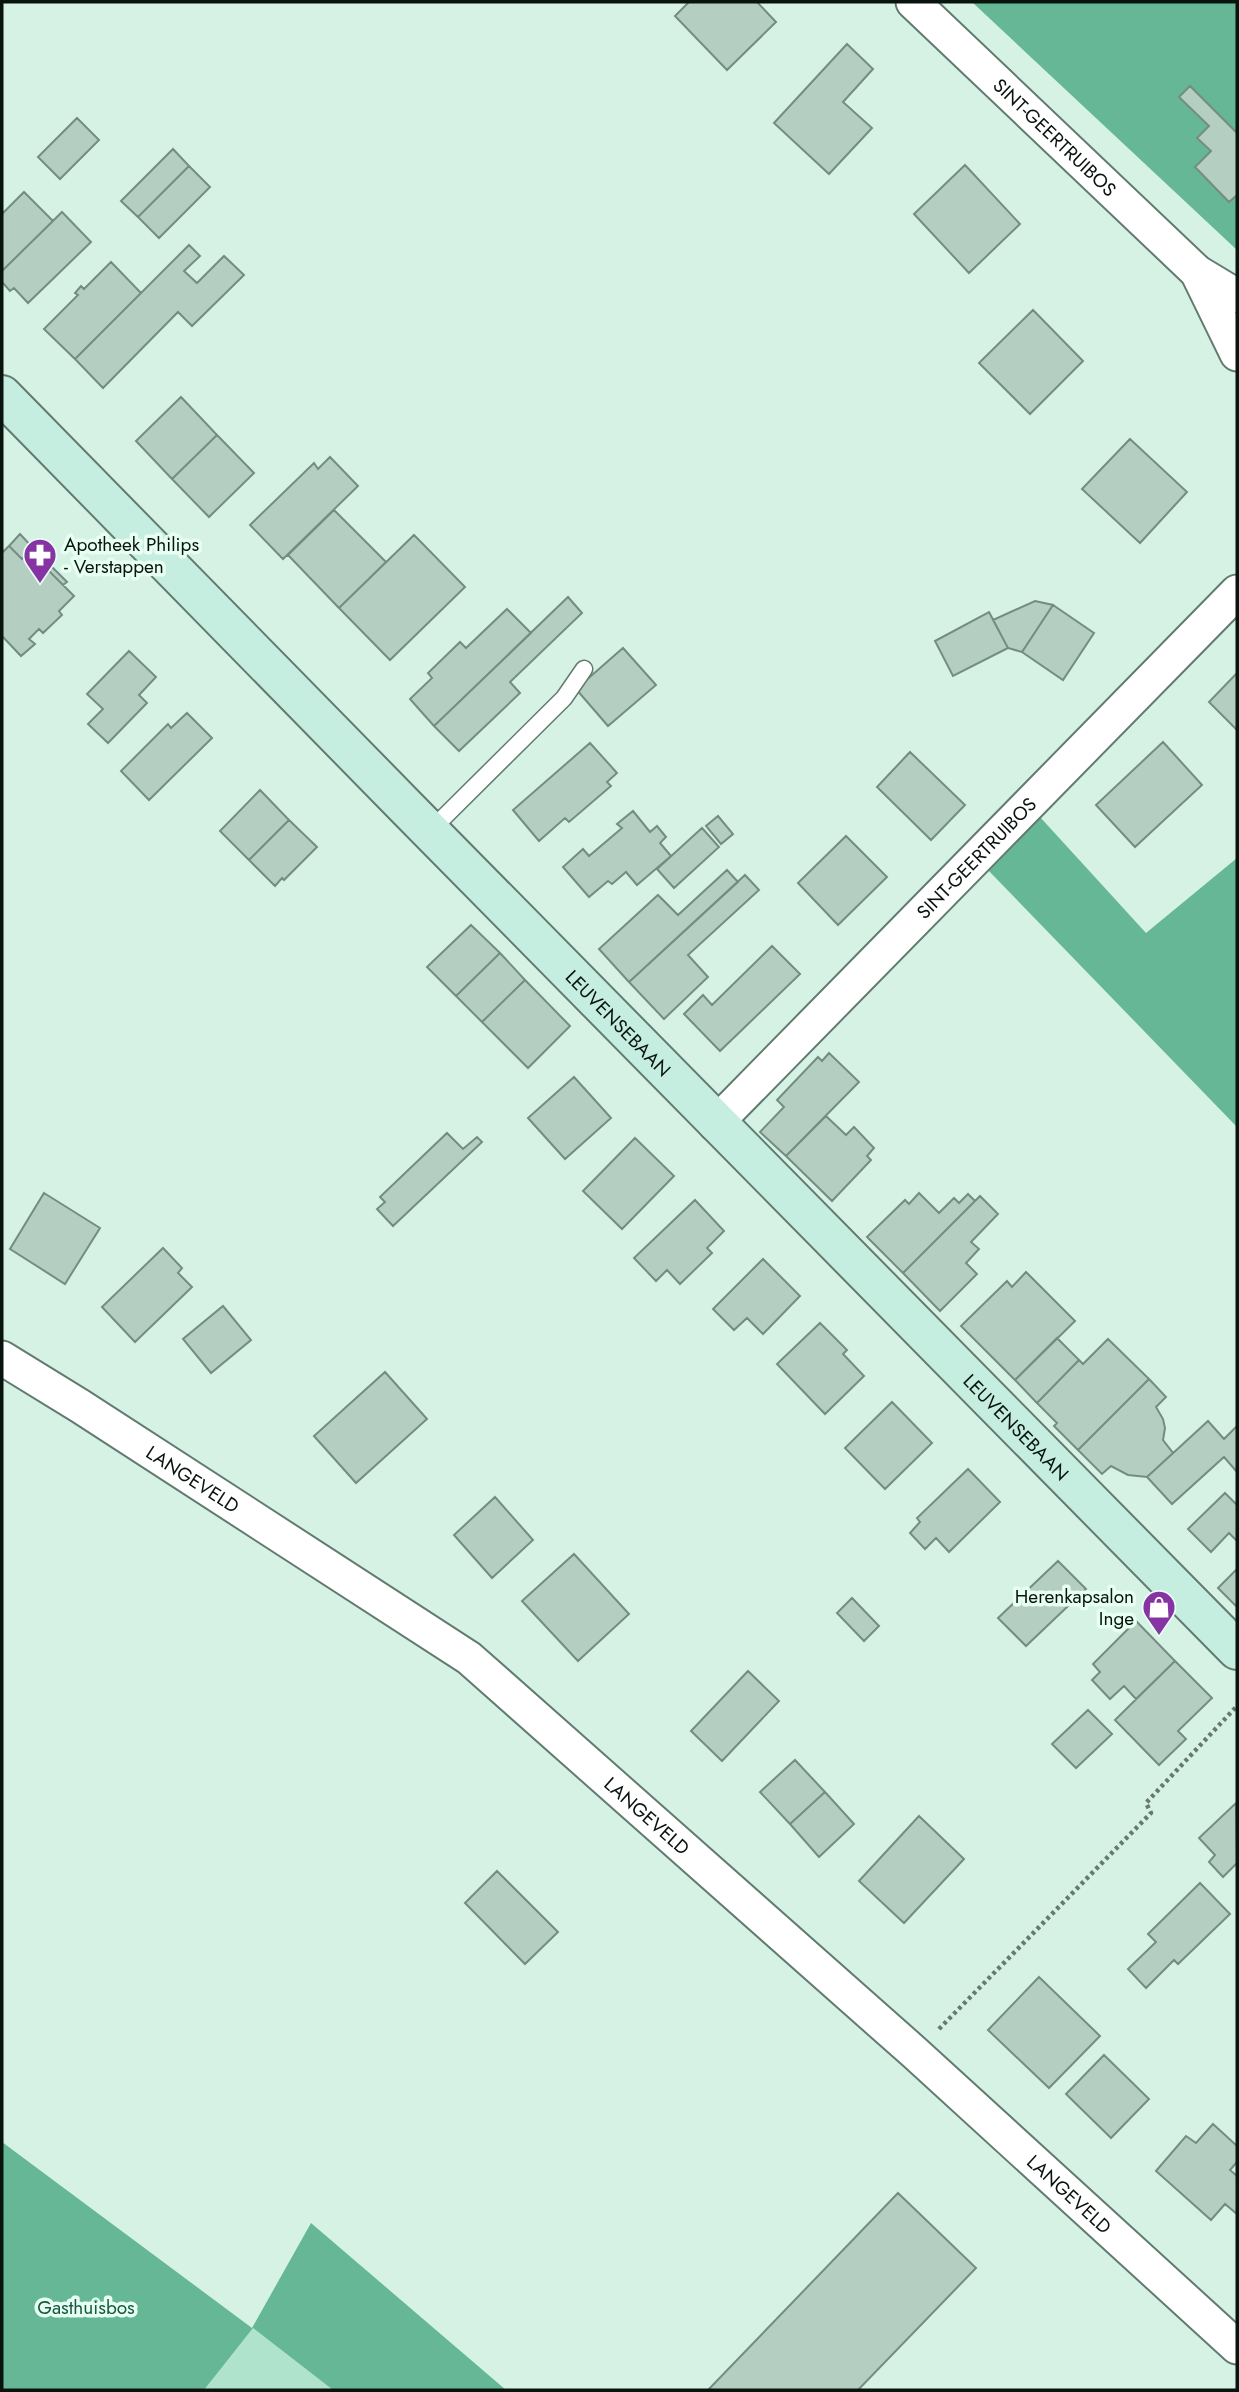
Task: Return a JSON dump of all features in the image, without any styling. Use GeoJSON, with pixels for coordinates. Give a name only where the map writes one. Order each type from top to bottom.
{"type":"FeatureCollection","features":[{"type":"Feature","properties":{"kind":"street","name":"SINT-GEERTRUIBOS"},"geometry":{"type":"LineString","coordinates":[[912,2],[1197,272],[1237,296]]}},
{"type":"Feature","properties":{"kind":"street","name":"SINT-GEERTRUIBOS"},"geometry":{"type":"LineString","coordinates":[[1197,272],[1237,354]]}},
{"type":"Feature","properties":{"kind":"street","name":"LEUVENSEBAAN"},"geometry":{"type":"LineString","coordinates":[[2,395],[431,830],[715,1124],[1237,1650]]}},
{"type":"Feature","properties":{"kind":"street","name":"SINT-GEERTRUIBOS"},"geometry":{"type":"LineString","coordinates":[[715,1124],[1237,592]]}},
{"type":"Feature","properties":{"kind":"street","name":"LANGEVELD"},"geometry":{"type":"LineString","coordinates":[[2,1358],[469,1658],[915,2053],[1237,2347]]}},
{"type":"Feature","properties":{"kind":"lane"},"geometry":{"type":"LineString","coordinates":[[431,830],[564,698],[584,669]]}},
{"type":"Feature","properties":{"kind":"path"},"geometry":{"type":"LineString","coordinates":[[915,2053],[1151,1813],[1146,1803],[1237,1706]]}},
{"type":"Feature","properties":{"kind":"green space"},"geometry":{"type":"Polygon","coordinates":[[[972,2],[1237,2],[1237,250],[972,2]]]}},
{"type":"Feature","properties":{"kind":"green space"},"geometry":{"type":"Polygon","coordinates":[[[1040,817],[1146,933],[1237,858],[1237,1127],[988,870],[1040,817]]]}},
{"type":"Feature","properties":{"kind":"green space","name":"Gasthuisbos"},"geometry":{"type":"Polygon","coordinates":[[[2,2142],[252,2328],[311,2223],[506,2390],[333,2390],[253,2328],[204,2390],[2,2390],[2,2142]]]}},
{"type":"Feature","properties":{"kind":"green space"},"geometry":{"type":"Polygon","coordinates":[[[253,2328],[333,2390],[204,2390],[253,2328]]]}},
{"type":"Feature","properties":{"kind":"building"},"geometry":{"type":"Polygon","coordinates":[[[689,2],[757,2],[776,22],[727,70],[675,16],[689,2]]]}},
{"type":"Feature","properties":{"kind":"building"},"geometry":{"type":"Polygon","coordinates":[[[847,44],[873,69],[843,102],[872,128],[829,174],[774,123],[847,44]]]}},
{"type":"Feature","properties":{"kind":"building"},"geometry":{"type":"Polygon","coordinates":[[[1190,86],[1237,133],[1237,195],[1229,202],[1195,167],[1211,151],[1197,138],[1209,126],[1179,97],[1190,86]]]}},
{"type":"Feature","properties":{"kind":"building"},"geometry":{"type":"Polygon","coordinates":[[[77,118],[99,140],[60,179],[38,157],[77,118]]]}},
{"type":"Feature","properties":{"kind":"building"},"geometry":{"type":"Polygon","coordinates":[[[173,149],[189,166],[138,217],[121,201],[173,149]]]}},
{"type":"Feature","properties":{"kind":"building"},"geometry":{"type":"Polygon","coordinates":[[[965,165],[1020,224],[969,273],[914,214],[965,165]]]}},
{"type":"Feature","properties":{"kind":"building"},"geometry":{"type":"Polygon","coordinates":[[[189,166],[210,187],[159,238],[138,217],[189,166]]]}},
{"type":"Feature","properties":{"kind":"building"},"geometry":{"type":"Polygon","coordinates":[[[24,192],[53,221],[2,271],[2,214],[24,192]]]}},
{"type":"Feature","properties":{"kind":"building"},"geometry":{"type":"Polygon","coordinates":[[[62,212],[91,242],[28,303],[14,288],[10,291],[2,282],[2,271],[62,212]]]}},
{"type":"Feature","properties":{"kind":"building"},"geometry":{"type":"Polygon","coordinates":[[[189,245],[200,256],[184,271],[197,283],[224,256],[244,275],[192,326],[178,312],[103,388],[75,359],[189,245]]]}},
{"type":"Feature","properties":{"kind":"building"},"geometry":{"type":"Polygon","coordinates":[[[111,262],[141,293],[75,359],[44,329],[78,295],[75,293],[81,286],[84,289],[111,262]]]}},
{"type":"Feature","properties":{"kind":"building"},"geometry":{"type":"Polygon","coordinates":[[[1033,310],[1083,361],[1030,414],[979,363],[1033,310]]]}},
{"type":"Feature","properties":{"kind":"building"},"geometry":{"type":"Polygon","coordinates":[[[181,397],[217,435],[172,479],[136,441],[181,397]]]}},
{"type":"Feature","properties":{"kind":"building"},"geometry":{"type":"Polygon","coordinates":[[[217,435],[254,473],[209,517],[172,479],[217,435]]]}},
{"type":"Feature","properties":{"kind":"building"},"geometry":{"type":"Polygon","coordinates":[[[1130,439],[1187,492],[1140,543],[1082,489],[1130,439]]]}},
{"type":"Feature","properties":{"kind":"building"},"geometry":{"type":"Polygon","coordinates":[[[330,457],[358,486],[283,559],[250,525],[314,463],[318,469],[330,457]]]}},
{"type":"Feature","properties":{"kind":"building"},"geometry":{"type":"Polygon","coordinates":[[[334,510],[386,562],[339,608],[288,555],[334,510]]]}},
{"type":"Feature","properties":{"kind":"building"},"geometry":{"type":"Polygon","coordinates":[[[20,534],[33,548],[22,559],[9,546],[20,534]]]}},
{"type":"Feature","properties":{"kind":"building"},"geometry":{"type":"Polygon","coordinates":[[[414,535],[465,587],[390,660],[339,608],[414,535]]]}},
{"type":"Feature","properties":{"kind":"building"},"geometry":{"type":"Polygon","coordinates":[[[9,546],[22,559],[34,549],[31,553],[74,596],[59,611],[62,615],[43,633],[39,629],[29,639],[35,644],[21,656],[2,636],[2,553],[9,546]]]}},
{"type":"Feature","properties":{"kind":"building"},"geometry":{"type":"Polygon","coordinates":[[[34,549],[67,582],[63,585],[31,553],[34,549]]]}},
{"type":"Feature","properties":{"kind":"building"},"geometry":{"type":"Polygon","coordinates":[[[568,597],[582,613],[510,682],[520,693],[459,751],[434,726],[568,597]]]}},
{"type":"Feature","properties":{"kind":"building"},"geometry":{"type":"Polygon","coordinates":[[[1035,601],[1053,605],[1022,652],[1008,648],[993,620],[1035,601]]]}},
{"type":"Feature","properties":{"kind":"building"},"geometry":{"type":"Polygon","coordinates":[[[1053,605],[1094,633],[1063,680],[1022,652],[1053,605]]]}},
{"type":"Feature","properties":{"kind":"building"},"geometry":{"type":"Polygon","coordinates":[[[507,609],[531,633],[434,726],[410,699],[432,678],[428,673],[460,642],[466,648],[507,609]]]}},
{"type":"Feature","properties":{"kind":"building"},"geometry":{"type":"Polygon","coordinates":[[[989,612],[1008,648],[953,676],[935,641],[989,612]]]}},
{"type":"Feature","properties":{"kind":"building"},"geometry":{"type":"Polygon","coordinates":[[[623,648],[656,685],[608,726],[576,689],[623,648]]]}},
{"type":"Feature","properties":{"kind":"building"},"geometry":{"type":"Polygon","coordinates":[[[129,651],[156,677],[139,695],[147,703],[108,743],[88,724],[103,709],[87,694],[129,651]]]}},
{"type":"Feature","properties":{"kind":"building"},"geometry":{"type":"Polygon","coordinates":[[[1237,673],[1237,730],[1209,702],[1237,673]]]}},
{"type":"Feature","properties":{"kind":"building"},"geometry":{"type":"Polygon","coordinates":[[[187,713],[212,738],[149,800],[121,771],[168,724],[171,728],[187,713]]]}},
{"type":"Feature","properties":{"kind":"building"},"geometry":{"type":"Polygon","coordinates":[[[1163,742],[1202,785],[1135,847],[1096,805],[1163,742]]]}},
{"type":"Feature","properties":{"kind":"building"},"geometry":{"type":"Polygon","coordinates":[[[590,743],[617,773],[607,782],[611,786],[569,822],[565,818],[539,841],[513,810],[590,743]]]}},
{"type":"Feature","properties":{"kind":"building"},"geometry":{"type":"Polygon","coordinates":[[[910,752],[965,805],[931,840],[877,787],[910,752]]]}},
{"type":"Feature","properties":{"kind":"building"},"geometry":{"type":"Polygon","coordinates":[[[260,790],[289,820],[249,860],[220,831],[260,790]]]}},
{"type":"Feature","properties":{"kind":"building"},"geometry":{"type":"Polygon","coordinates":[[[633,811],[650,832],[657,826],[666,837],[660,843],[671,856],[637,885],[626,872],[612,884],[608,881],[589,897],[563,867],[583,849],[589,856],[622,828],[617,824],[633,811]]]}},
{"type":"Feature","properties":{"kind":"building"},"geometry":{"type":"Polygon","coordinates":[[[718,816],[733,834],[721,844],[706,826],[718,816]]]}},
{"type":"Feature","properties":{"kind":"building"},"geometry":{"type":"Polygon","coordinates":[[[289,820],[317,847],[275,886],[249,860],[289,820]]]}},
{"type":"Feature","properties":{"kind":"building"},"geometry":{"type":"Polygon","coordinates":[[[702,828],[719,847],[674,888],[657,869],[702,828]]]}},
{"type":"Feature","properties":{"kind":"building"},"geometry":{"type":"Polygon","coordinates":[[[846,836],[887,877],[838,925],[798,883],[846,836]]]}},
{"type":"Feature","properties":{"kind":"building"},"geometry":{"type":"Polygon","coordinates":[[[727,870],[738,882],[629,982],[599,949],[658,895],[678,915],[727,870]]]}},
{"type":"Feature","properties":{"kind":"building"},"geometry":{"type":"Polygon","coordinates":[[[745,875],[759,890],[688,955],[708,977],[664,1019],[629,982],[745,875]]]}},
{"type":"Feature","properties":{"kind":"building"},"geometry":{"type":"Polygon","coordinates":[[[471,925],[500,953],[456,996],[427,967],[471,925]]]}},
{"type":"Feature","properties":{"kind":"building"},"geometry":{"type":"Polygon","coordinates":[[[772,946],[800,974],[720,1051],[684,1014],[703,995],[712,1005],[772,946]]]}},
{"type":"Feature","properties":{"kind":"building"},"geometry":{"type":"Polygon","coordinates":[[[500,953],[525,980],[482,1022],[456,996],[500,953]]]}},
{"type":"Feature","properties":{"kind":"building"},"geometry":{"type":"Polygon","coordinates":[[[525,980],[570,1026],[528,1068],[482,1022],[525,980]]]}},
{"type":"Feature","properties":{"kind":"building"},"geometry":{"type":"Polygon","coordinates":[[[829,1053],[859,1082],[786,1156],[760,1132],[784,1107],[777,1100],[818,1057],[822,1061],[829,1053]]]}},
{"type":"Feature","properties":{"kind":"building"},"geometry":{"type":"Polygon","coordinates":[[[574,1077],[611,1118],[565,1159],[528,1118],[574,1077]]]}},
{"type":"Feature","properties":{"kind":"building"},"geometry":{"type":"Polygon","coordinates":[[[826,1116],[846,1135],[854,1127],[874,1148],[867,1156],[871,1160],[832,1201],[786,1156],[826,1116]]]}},
{"type":"Feature","properties":{"kind":"building"},"geometry":{"type":"Polygon","coordinates":[[[447,1133],[463,1149],[477,1137],[482,1142],[393,1226],[377,1209],[385,1202],[380,1197],[447,1133]]]}},
{"type":"Feature","properties":{"kind":"building"},"geometry":{"type":"Polygon","coordinates":[[[635,1138],[674,1176],[622,1229],[583,1191],[635,1138]]]}},
{"type":"Feature","properties":{"kind":"building"},"geometry":{"type":"Polygon","coordinates":[[[44,1193],[100,1228],[65,1284],[10,1249],[44,1193]]]}},
{"type":"Feature","properties":{"kind":"building"},"geometry":{"type":"Polygon","coordinates":[[[919,1193],[939,1213],[954,1198],[959,1203],[968,1194],[975,1201],[903,1273],[867,1237],[905,1200],[909,1204],[919,1193]]]}},
{"type":"Feature","properties":{"kind":"building"},"geometry":{"type":"Polygon","coordinates":[[[980,1196],[998,1214],[971,1242],[979,1249],[966,1263],[977,1274],[940,1311],[903,1273],[980,1196]]]}},
{"type":"Feature","properties":{"kind":"building"},"geometry":{"type":"Polygon","coordinates":[[[695,1200],[724,1231],[707,1248],[712,1253],[680,1284],[667,1270],[656,1281],[634,1258],[695,1200]]]}},
{"type":"Feature","properties":{"kind":"building"},"geometry":{"type":"Polygon","coordinates":[[[163,1248],[182,1268],[178,1273],[192,1287],[135,1342],[102,1307],[163,1248]]]}},
{"type":"Feature","properties":{"kind":"building"},"geometry":{"type":"Polygon","coordinates":[[[763,1259],[800,1296],[763,1334],[747,1318],[734,1330],[713,1309],[763,1259]]]}},
{"type":"Feature","properties":{"kind":"building"},"geometry":{"type":"Polygon","coordinates":[[[1026,1272],[1075,1321],[1015,1380],[961,1326],[1007,1281],[1012,1287],[1026,1272]]]}},
{"type":"Feature","properties":{"kind":"building"},"geometry":{"type":"Polygon","coordinates":[[[223,1306],[251,1340],[211,1373],[183,1339],[223,1306]]]}},
{"type":"Feature","properties":{"kind":"building"},"geometry":{"type":"Polygon","coordinates":[[[820,1323],[847,1350],[843,1354],[864,1376],[825,1414],[777,1364],[820,1323]]]}},
{"type":"Feature","properties":{"kind":"building"},"geometry":{"type":"Polygon","coordinates":[[[1057,1338],[1079,1360],[1037,1403],[1015,1380],[1057,1338]]]}},
{"type":"Feature","properties":{"kind":"building"},"geometry":{"type":"Polygon","coordinates":[[[1108,1339],[1149,1379],[1078,1450],[1054,1426],[1057,1423],[1037,1403],[1079,1360],[1083,1364],[1108,1339]]]}},
{"type":"Feature","properties":{"kind":"building"},"geometry":{"type":"Polygon","coordinates":[[[385,1372],[427,1419],[356,1483],[314,1436],[385,1372]]]}},
{"type":"Feature","properties":{"kind":"building"},"geometry":{"type":"Polygon","coordinates":[[[1149,1379],[1166,1397],[1156,1407],[1165,1428],[1163,1440],[1173,1453],[1147,1477],[1128,1475],[1111,1466],[1102,1474],[1078,1450],[1149,1379]]]}},
{"type":"Feature","properties":{"kind":"building"},"geometry":{"type":"Polygon","coordinates":[[[892,1402],[932,1443],[885,1489],[845,1448],[892,1402]]]}},
{"type":"Feature","properties":{"kind":"building"},"geometry":{"type":"Polygon","coordinates":[[[1208,1421],[1224,1439],[1237,1426],[1237,1472],[1224,1457],[1172,1504],[1147,1477],[1208,1421]]]}},
{"type":"Feature","properties":{"kind":"building"},"geometry":{"type":"Polygon","coordinates":[[[968,1469],[1000,1502],[949,1552],[936,1538],[925,1549],[910,1533],[920,1522],[917,1518],[968,1469]]]}},
{"type":"Feature","properties":{"kind":"building"},"geometry":{"type":"Polygon","coordinates":[[[1225,1493],[1237,1505],[1237,1541],[1229,1533],[1211,1552],[1188,1529],[1225,1493]]]}},
{"type":"Feature","properties":{"kind":"building"},"geometry":{"type":"Polygon","coordinates":[[[495,1497],[533,1540],[492,1578],[454,1535],[495,1497]]]}},
{"type":"Feature","properties":{"kind":"building"},"geometry":{"type":"Polygon","coordinates":[[[574,1554],[629,1614],[578,1661],[522,1601],[574,1554]]]}},
{"type":"Feature","properties":{"kind":"building"},"geometry":{"type":"Polygon","coordinates":[[[1058,1561],[1086,1589],[1026,1646],[998,1618],[1058,1561]]]}},
{"type":"Feature","properties":{"kind":"building"},"geometry":{"type":"Polygon","coordinates":[[[1237,1569],[1237,1607],[1218,1588],[1237,1569]]]}},
{"type":"Feature","properties":{"kind":"building"},"geometry":{"type":"Polygon","coordinates":[[[852,1598],[879,1626],[864,1641],[837,1613],[852,1598]]]}},
{"type":"Feature","properties":{"kind":"building"},"geometry":{"type":"Polygon","coordinates":[[[1136,1621],[1175,1661],[1136,1699],[1124,1686],[1110,1699],[1092,1680],[1100,1672],[1093,1664],[1136,1621]]]}},
{"type":"Feature","properties":{"kind":"building"},"geometry":{"type":"Polygon","coordinates":[[[1175,1661],[1212,1698],[1178,1731],[1186,1739],[1159,1765],[1115,1720],[1175,1661]]]}},
{"type":"Feature","properties":{"kind":"building"},"geometry":{"type":"Polygon","coordinates":[[[748,1671],[779,1701],[722,1761],[691,1731],[748,1671]]]}},
{"type":"Feature","properties":{"kind":"building"},"geometry":{"type":"Polygon","coordinates":[[[1088,1710],[1112,1734],[1076,1768],[1052,1744],[1088,1710]]]}},
{"type":"Feature","properties":{"kind":"building"},"geometry":{"type":"Polygon","coordinates":[[[795,1760],[825,1792],[790,1824],[760,1792],[795,1760]]]}},
{"type":"Feature","properties":{"kind":"building"},"geometry":{"type":"Polygon","coordinates":[[[825,1792],[854,1824],[819,1857],[790,1824],[825,1792]]]}},
{"type":"Feature","properties":{"kind":"building"},"geometry":{"type":"Polygon","coordinates":[[[1236,1803],[1237,1863],[1223,1877],[1209,1862],[1215,1855],[1199,1838],[1236,1803]]]}},
{"type":"Feature","properties":{"kind":"building"},"geometry":{"type":"Polygon","coordinates":[[[919,1816],[964,1859],[904,1923],[859,1881],[919,1816]]]}},
{"type":"Feature","properties":{"kind":"building"},"geometry":{"type":"Polygon","coordinates":[[[497,1871],[558,1932],[525,1964],[465,1903],[497,1871]]]}},
{"type":"Feature","properties":{"kind":"building"},"geometry":{"type":"Polygon","coordinates":[[[1200,1883],[1230,1914],[1178,1964],[1174,1960],[1146,1988],[1128,1969],[1156,1942],[1148,1934],[1200,1883]]]}},
{"type":"Feature","properties":{"kind":"building"},"geometry":{"type":"Polygon","coordinates":[[[1039,1977],[1100,2036],[1049,2088],[988,2030],[1039,1977]]]}},
{"type":"Feature","properties":{"kind":"building"},"geometry":{"type":"Polygon","coordinates":[[[1104,2055],[1149,2099],[1111,2138],[1066,2094],[1104,2055]]]}},
{"type":"Feature","properties":{"kind":"building"},"geometry":{"type":"Polygon","coordinates":[[[1213,2124],[1237,2146],[1237,2162],[1230,2170],[1237,2176],[1237,2214],[1225,2204],[1211,2220],[1156,2171],[1186,2136],[1196,2143],[1213,2124]]]}},
{"type":"Feature","properties":{"kind":"building"},"geometry":{"type":"Polygon","coordinates":[[[898,2193],[976,2268],[858,2390],[708,2390],[898,2193]]]}},
{"type":"Feature","properties":{"kind":"place","name":"Apotheek Philips - Verstappen"},"geometry":{"type":"Point","coordinates":[40,585]}},
{"type":"Feature","properties":{"kind":"place","name":"Herenkapsalon Inge"},"geometry":{"type":"Point","coordinates":[1159,1637]}}]}
